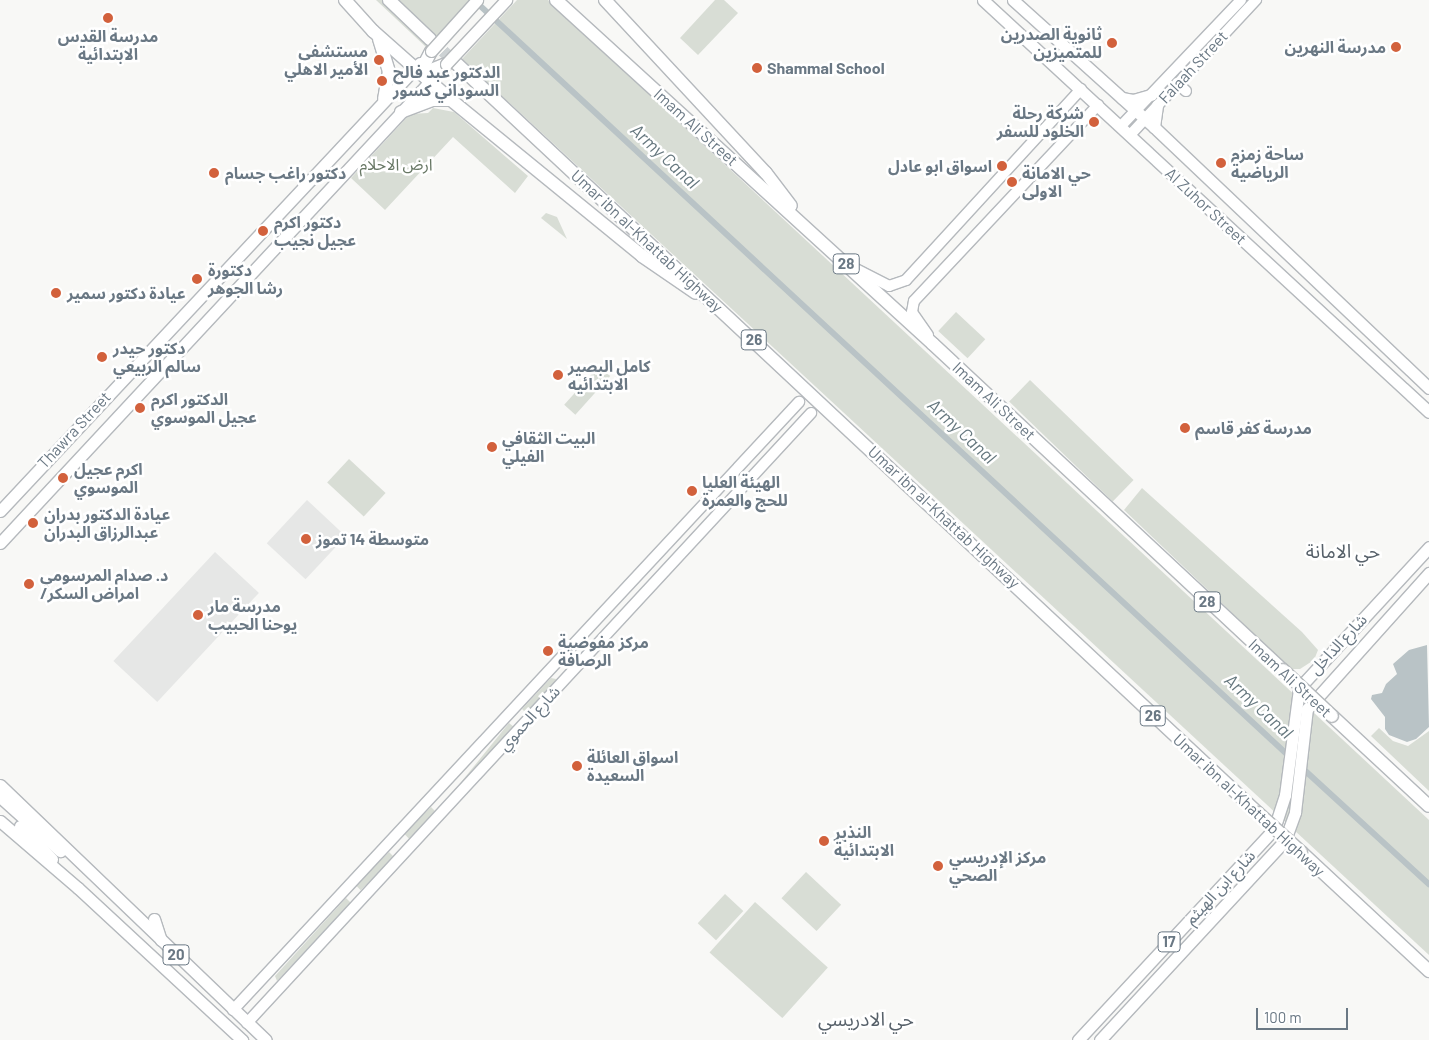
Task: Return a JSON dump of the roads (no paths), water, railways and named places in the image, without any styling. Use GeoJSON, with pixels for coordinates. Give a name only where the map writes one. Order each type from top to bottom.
{"type":"FeatureCollection","features":[{"type":"Feature","properties":{"kind":"highway"},"geometry":{"type":"LineString","coordinates":[[345,0],[373,31],[381,43],[388,64],[388,85],[384,99]]}},
{"type":"Feature","properties":{"kind":"highway"},"geometry":{"type":"LineString","coordinates":[[389,0],[431,45],[424,73]]}},
{"type":"Feature","properties":{"kind":"highway","name":"Imam Ali Street"},"geometry":{"type":"LineString","coordinates":[[556,0],[933,344],[1132,533],[1429,806]]}},
{"type":"Feature","properties":{"kind":"highway"},"geometry":{"type":"LineString","coordinates":[[605,0],[766,173],[807,228]]}},
{"type":"Feature","properties":{"kind":"highway"},"geometry":{"type":"LineString","coordinates":[[373,31],[424,73],[451,100],[642,256],[716,305]]}},
{"type":"Feature","properties":{"kind":"highway"},"geometry":{"type":"LineString","coordinates":[[424,73],[452,64]]}},
{"type":"Feature","properties":{"kind":"highway","name":"Umar ibn al-Khattab Highway"},"geometry":{"type":"LineString","coordinates":[[452,64],[716,305],[1050,616],[1160,723],[1429,971]]}},
{"type":"Feature","properties":{"kind":"highway"},"geometry":{"type":"LineString","coordinates":[[401,112],[417,104],[451,100]]}},
{"type":"Feature","properties":{"kind":"main road"},"geometry":{"type":"LineString","coordinates":[[431,45],[477,0]]}},
{"type":"Feature","properties":{"kind":"main road"},"geometry":{"type":"LineString","coordinates":[[452,64],[506,0]]}},
{"type":"Feature","properties":{"kind":"main road","name":"Al Zuhor Street"},"geometry":{"type":"LineString","coordinates":[[983,0],[1429,412]]}},
{"type":"Feature","properties":{"kind":"main road","name":"Al Zuhor Street"},"geometry":{"type":"LineString","coordinates":[[1014,0],[1154,127],[1429,388]]}},
{"type":"Feature","properties":{"kind":"main road","name":"Thawra Street"},"geometry":{"type":"LineString","coordinates":[[3,508],[384,99],[424,73]]}},
{"type":"Feature","properties":{"kind":"main road","name":"Thawra Street"},"geometry":{"type":"LineString","coordinates":[[0,543],[401,112],[424,73]]}},
{"type":"Feature","properties":{"kind":"main road"},"geometry":{"type":"LineString","coordinates":[[1120,97],[1133,100],[1154,100],[1154,127]]}},
{"type":"Feature","properties":{"kind":"main road"},"geometry":{"type":"LineString","coordinates":[[3,508],[22,520]]}},
{"type":"Feature","properties":{"kind":"main road","name":"شارع الداخل"},"geometry":{"type":"LineString","coordinates":[[1260,844],[1274,829],[1279,816],[1296,700],[1300,688],[1314,670],[1429,547]]}},
{"type":"Feature","properties":{"kind":"main road","name":"شارع الداخل"},"geometry":{"type":"LineString","coordinates":[[1270,856],[1285,840],[1293,822],[1305,718],[1312,701],[1429,573]]}},
{"type":"Feature","properties":{"kind":"main road","name":"20"},"geometry":{"type":"LineString","coordinates":[[0,785],[85,870],[266,1040]]}},
{"type":"Feature","properties":{"kind":"main road","name":"20"},"geometry":{"type":"LineString","coordinates":[[0,798],[31,831],[78,888]]}},
{"type":"Feature","properties":{"kind":"main road","name":"20"},"geometry":{"type":"LineString","coordinates":[[0,808],[85,870]]}},
{"type":"Feature","properties":{"kind":"main road","name":"20"},"geometry":{"type":"LineString","coordinates":[[0,821],[78,888],[242,1040]]}},
{"type":"Feature","properties":{"kind":"main road","name":"شارع ابن الهيثم"},"geometry":{"type":"LineString","coordinates":[[1078,1040],[1260,844]]}},
{"type":"Feature","properties":{"kind":"main road","name":"شارع ابن الهيثم"},"geometry":{"type":"LineString","coordinates":[[1100,1040],[1270,856]]}},
{"type":"Feature","properties":{"kind":"main road"},"geometry":{"type":"LineString","coordinates":[[1202,906],[1214,917]]}},
{"type":"Feature","properties":{"kind":"main road"},"geometry":{"type":"LineString","coordinates":[[154,919],[162,941]]}},
{"type":"Feature","properties":{"kind":"street","name":"Falaah Street"},"geometry":{"type":"LineString","coordinates":[[1130,135],[1140,115],[1241,0]]}},
{"type":"Feature","properties":{"kind":"street","name":"Falaah Street"},"geometry":{"type":"LineString","coordinates":[[1154,100],[1177,83],[1256,0]]}},
{"type":"Feature","properties":{"kind":"street"},"geometry":{"type":"LineString","coordinates":[[1177,83],[1186,91]]}},
{"type":"Feature","properties":{"kind":"street"},"geometry":{"type":"LineString","coordinates":[[846,265],[889,286],[906,280],[1081,89]]}},
{"type":"Feature","properties":{"kind":"street"},"geometry":{"type":"LineString","coordinates":[[933,344],[912,312],[914,301],[1098,105]]}},
{"type":"Feature","properties":{"kind":"street","name":"Falaah Street"},"geometry":{"type":"LineString","coordinates":[[1121,126],[1140,115]]}},
{"type":"Feature","properties":{"kind":"street","name":"شارع الحموي"},"geometry":{"type":"LineString","coordinates":[[233,1010],[799,402]]}},
{"type":"Feature","properties":{"kind":"street","name":"شارع الحموي"},"geometry":{"type":"LineString","coordinates":[[247,1023],[811,413]]}},
{"type":"Feature","properties":{"kind":"street"},"geometry":{"type":"LineString","coordinates":[[554,665],[567,677]]}},
{"type":"Feature","properties":{"kind":"street"},"geometry":{"type":"LineString","coordinates":[[264,977],[278,990]]}},
{"type":"Feature","properties":{"kind":"waterway","name":"Army Canal"},"geometry":{"type":"LineString","coordinates":[[475,1],[1291,758]]}},
{"type":"Feature","properties":{"kind":"waterway","name":"Army Canal"},"geometry":{"type":"LineString","coordinates":[[1300,766],[1429,884]]}},
{"type":"Feature","properties":{"kind":"tunnel"},"geometry":{"type":"LineString","coordinates":[[430,39],[457,64]]}},
{"type":"Feature","properties":{"kind":"place","name":"مدرسة القدس الابتدائية"},"geometry":{"type":"Point","coordinates":[108,18]}},
{"type":"Feature","properties":{"kind":"place","name":"ثانوية الصدرين للمتميزين"},"geometry":{"type":"Point","coordinates":[1112,43]}},
{"type":"Feature","properties":{"kind":"place","name":"مدرسة النهرين"},"geometry":{"type":"Point","coordinates":[1396,47]}},
{"type":"Feature","properties":{"kind":"place","name":"مستشفى الأمير الاهلي"},"geometry":{"type":"Point","coordinates":[379,60]}},
{"type":"Feature","properties":{"kind":"place","name":"Shammal School"},"geometry":{"type":"Point","coordinates":[757,68]}},
{"type":"Feature","properties":{"kind":"place","name":"الدكتور عبد فالح السوداني كسور"},"geometry":{"type":"Point","coordinates":[382,81]}},
{"type":"Feature","properties":{"kind":"place","name":"شركة رحلة الخلود للسفر"},"geometry":{"type":"Point","coordinates":[1094,122]}},
{"type":"Feature","properties":{"kind":"place","name":"ساحة زمزم الرياضية"},"geometry":{"type":"Point","coordinates":[1221,163]}},
{"type":"Feature","properties":{"kind":"place","name":"اسواق ابو عادل"},"geometry":{"type":"Point","coordinates":[1002,166]}},
{"type":"Feature","properties":{"kind":"place","name":"دكتور راغب جسام"},"geometry":{"type":"Point","coordinates":[214,173]}},
{"type":"Feature","properties":{"kind":"place","name":"حي الامانة الاولى"},"geometry":{"type":"Point","coordinates":[1012,182]}},
{"type":"Feature","properties":{"kind":"place","name":"دكتور اكرم عجيل نجيب"},"geometry":{"type":"Point","coordinates":[263,231]}},
{"type":"Feature","properties":{"kind":"place","name":"دكتورة رشا الجوهر"},"geometry":{"type":"Point","coordinates":[197,279]}},
{"type":"Feature","properties":{"kind":"place","name":"عيادة دكتور سمير"},"geometry":{"type":"Point","coordinates":[56,293]}},
{"type":"Feature","properties":{"kind":"place","name":"دكتور حيدر سالم الربيعي"},"geometry":{"type":"Point","coordinates":[102,357]}},
{"type":"Feature","properties":{"kind":"place","name":"كامل البصير الابتدائيه"},"geometry":{"type":"Point","coordinates":[558,375]}},
{"type":"Feature","properties":{"kind":"place","name":"الدكتور اكرم عجيل الموسوي"},"geometry":{"type":"Point","coordinates":[140,408]}},
{"type":"Feature","properties":{"kind":"place","name":"مدرسة كفر قاسم"},"geometry":{"type":"Point","coordinates":[1185,428]}},
{"type":"Feature","properties":{"kind":"place","name":"البيت الثقافي الفيلي"},"geometry":{"type":"Point","coordinates":[492,447]}},
{"type":"Feature","properties":{"kind":"place","name":"اكرم عجيل الموسوي"},"geometry":{"type":"Point","coordinates":[63,478]}},
{"type":"Feature","properties":{"kind":"place","name":"الهيئة العليا للحج والعمرة"},"geometry":{"type":"Point","coordinates":[692,491]}},
{"type":"Feature","properties":{"kind":"place","name":"عيادة الدكتور بدران عبدالرزاق البدران"},"geometry":{"type":"Point","coordinates":[33,523]}},
{"type":"Feature","properties":{"kind":"place","name":"متوسطة 14 تموز"},"geometry":{"type":"Point","coordinates":[306,539]}},
{"type":"Feature","properties":{"kind":"place","name":"د. صدام المرسومي /امراض السكر"},"geometry":{"type":"Point","coordinates":[29,584]}},
{"type":"Feature","properties":{"kind":"place","name":"مدرسة مار يوحنا الحبيب"},"geometry":{"type":"Point","coordinates":[198,615]}},
{"type":"Feature","properties":{"kind":"place","name":"مركز مفوضية الرصافة"},"geometry":{"type":"Point","coordinates":[548,651]}},
{"type":"Feature","properties":{"kind":"place","name":"اسواق العائلة السعيدة"},"geometry":{"type":"Point","coordinates":[577,766]}},
{"type":"Feature","properties":{"kind":"place","name":"النذير الابتدائية"},"geometry":{"type":"Point","coordinates":[824,841]}},
{"type":"Feature","properties":{"kind":"place","name":"مركز الإدريسي الصحي"},"geometry":{"type":"Point","coordinates":[938,866]}},
{"type":"Feature","properties":{"kind":"district","name":"حي الامانة"},"geometry":{"type":"Point","coordinates":[1343,551]}},
{"type":"Feature","properties":{"kind":"district","name":"حي الادريسي"},"geometry":{"type":"Point","coordinates":[866,1019]}},
{"type":"Feature","properties":{"kind":"park label","name":"ارض الاحلام"},"geometry":{"type":"Point","coordinates":[396,164]}}]}
